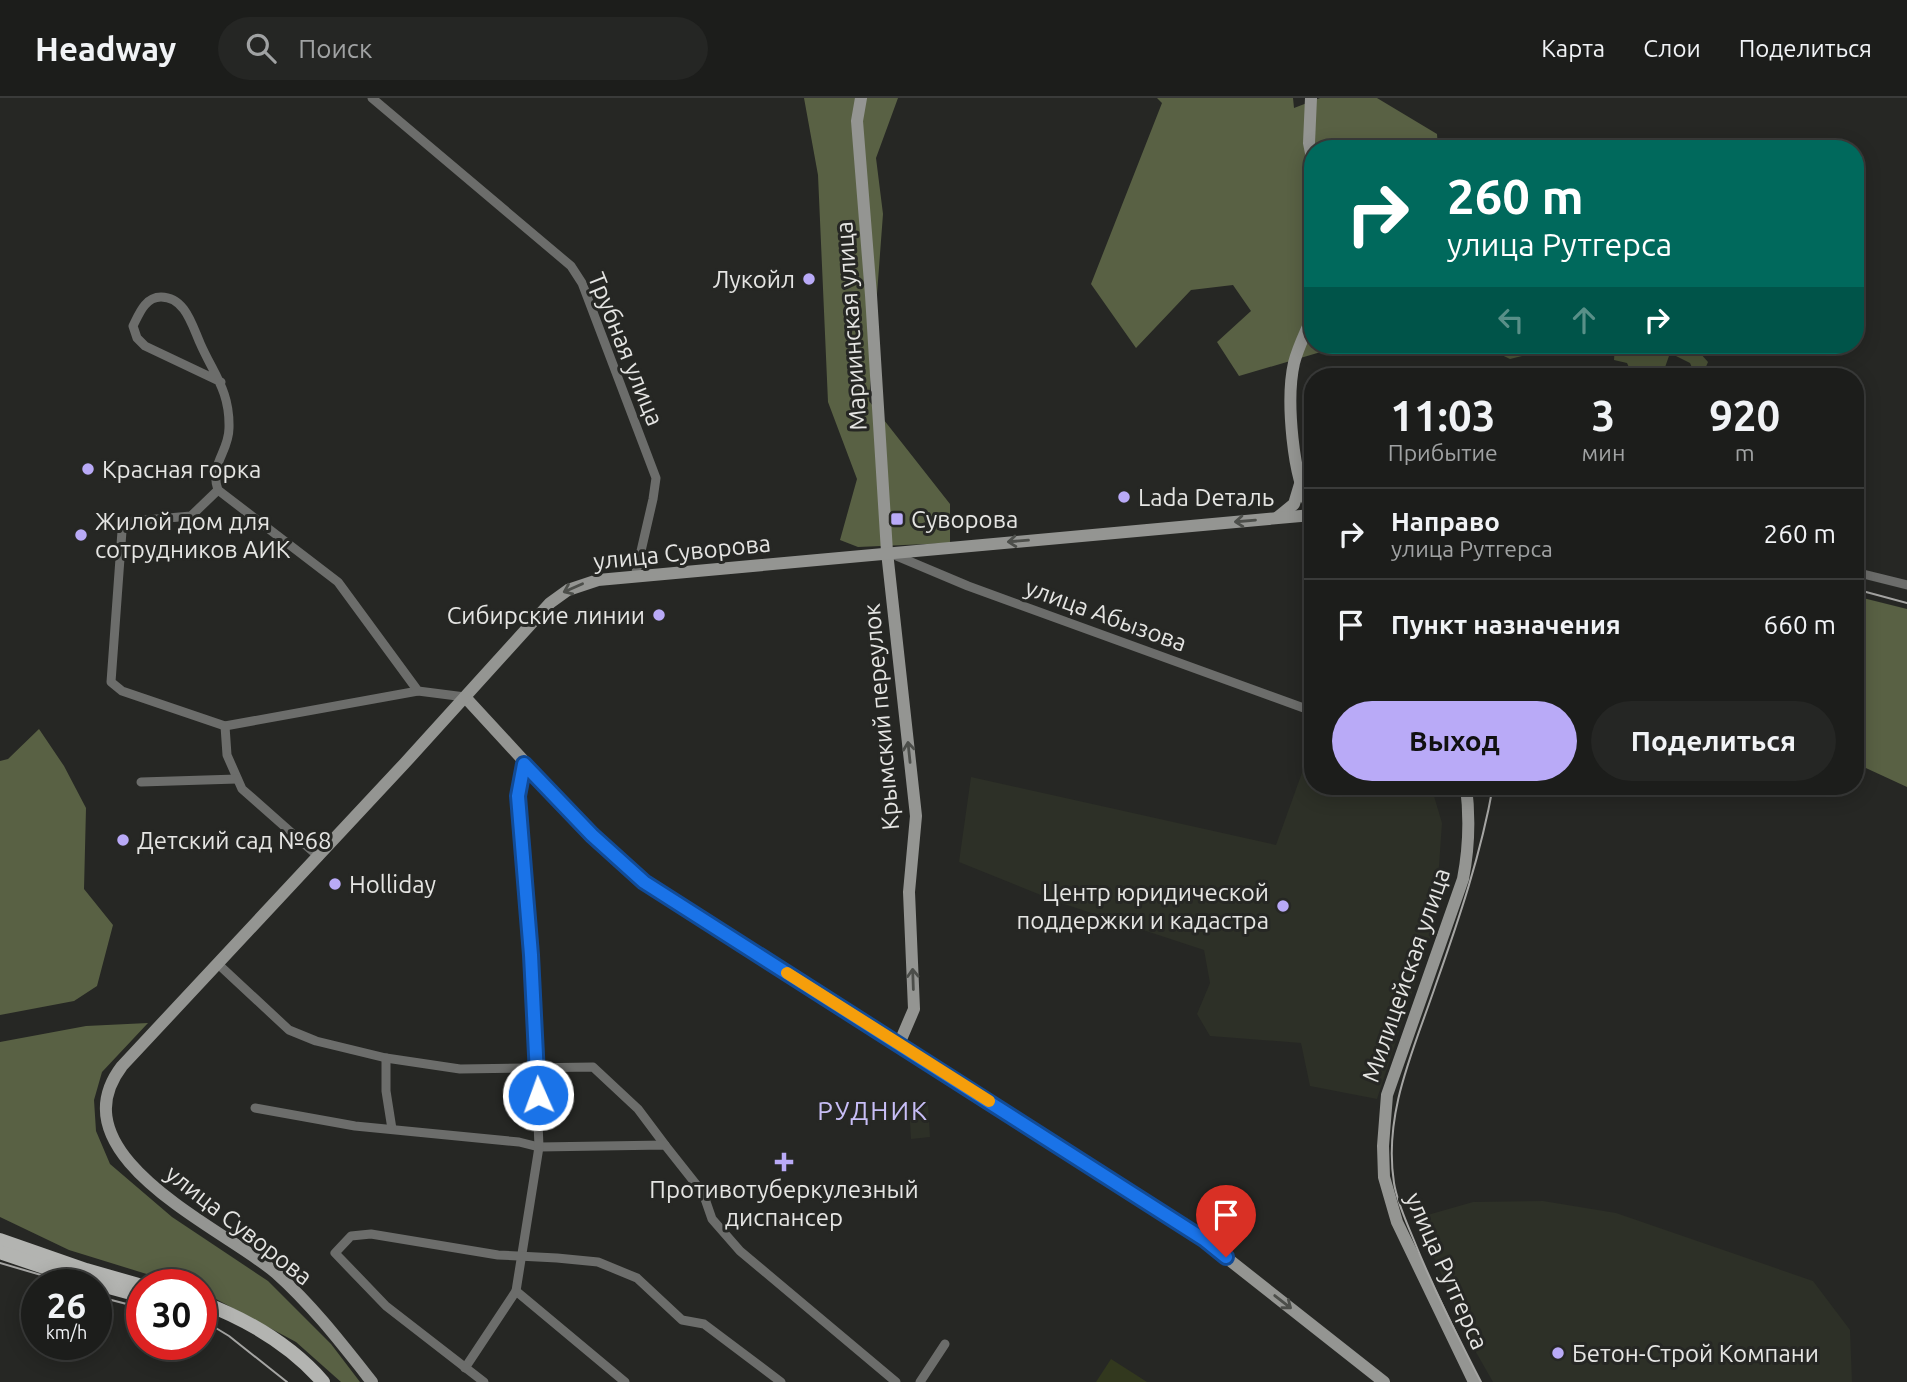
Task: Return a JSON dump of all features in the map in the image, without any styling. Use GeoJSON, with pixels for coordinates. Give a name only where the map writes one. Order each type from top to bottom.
{"type":"FeatureCollection","features":[{"type":"Feature","properties":{"kind":"main road","name":"Мариинская улица"},"geometry":{"type":"LineString","coordinates":[[861,98],[857,121],[887,552]]}},
{"type":"Feature","properties":{"kind":"main road"},"geometry":{"type":"LineString","coordinates":[[1309,140],[1311,98]]}},
{"type":"Feature","properties":{"kind":"main road"},"geometry":{"type":"LineString","coordinates":[[1304,335],[1292,375],[1291,397],[1300,484],[1304,492]]}},
{"type":"Feature","properties":{"kind":"main road"},"geometry":{"type":"LineString","coordinates":[[1276,518],[1294,504],[1300,484]]}},
{"type":"Feature","properties":{"kind":"main road","name":"улица Суворова"},"geometry":{"type":"LineString","coordinates":[[372,1382],[336,1337],[291,1288],[253,1257],[176,1206],[126,1157],[115,1142],[110,1129],[108,1100],[114,1076],[559,595],[587,582],[887,552],[1304,516]]}},
{"type":"Feature","properties":{"kind":"main road","name":"Крымский переулок"},"geometry":{"type":"LineString","coordinates":[[887,552],[916,816],[909,892],[914,1009],[899,1044]]}},
{"type":"Feature","properties":{"kind":"main road"},"geometry":{"type":"LineString","coordinates":[[465,697],[592,835],[644,882],[1205,1240],[1384,1382]]}},
{"type":"Feature","properties":{"kind":"main road","name":"Милицейская улица"},"geometry":{"type":"LineString","coordinates":[[1384,1177],[1384,1117],[1387,1095],[1462,879],[1469,850],[1466,795]]}},
{"type":"Feature","properties":{"kind":"main road","name":"улица Рутгерса"},"geometry":{"type":"LineString","coordinates":[[1384,1177],[1397,1222],[1474,1382]]}},
{"type":"Feature","properties":{"kind":"main road"},"geometry":{"type":"LineString","coordinates":[[0,1240],[126,1281]]}},
{"type":"Feature","properties":{"kind":"main road"},"geometry":{"type":"LineString","coordinates":[[0,1252],[126,1292]]}},
{"type":"Feature","properties":{"kind":"main road"},"geometry":{"type":"LineString","coordinates":[[217,1309],[250,1325],[283,1346],[323,1382]]}},
{"type":"Feature","properties":{"kind":"main road"},"geometry":{"type":"LineString","coordinates":[[217,1317],[276,1351],[311,1382]]}},
{"type":"Feature","properties":{"kind":"street","name":"Трубная улица"},"geometry":{"type":"LineString","coordinates":[[372,98],[571,266],[582,283],[656,478],[635,577]]}},
{"type":"Feature","properties":{"kind":"street"},"geometry":{"type":"LineString","coordinates":[[221,382],[145,346],[137,338],[133,326],[148,301],[159,297],[173,299],[184,309],[221,382],[228,406],[229,432],[216,466],[214,478],[218,490],[338,582],[418,691]]}},
{"type":"Feature","properties":{"kind":"street"},"geometry":{"type":"LineString","coordinates":[[218,490],[191,516],[133,521],[122,531],[111,682],[122,691],[225,726],[418,691],[465,697]]}},
{"type":"Feature","properties":{"kind":"street","name":"улица Абызова"},"geometry":{"type":"LineString","coordinates":[[887,552],[968,586],[1304,708]]}},
{"type":"Feature","properties":{"kind":"street"},"geometry":{"type":"LineString","coordinates":[[1864,574],[1907,585]]}},
{"type":"Feature","properties":{"kind":"street"},"geometry":{"type":"LineString","coordinates":[[225,726],[227,755],[242,789],[319,857]]}},
{"type":"Feature","properties":{"kind":"street"},"geometry":{"type":"LineString","coordinates":[[465,1368],[516,1292],[539,1147],[537,1069],[518,796],[524,764]]}},
{"type":"Feature","properties":{"kind":"street"},"geometry":{"type":"LineString","coordinates":[[141,782],[237,779]]}},
{"type":"Feature","properties":{"kind":"street"},"geometry":{"type":"LineString","coordinates":[[218,964],[289,1030],[316,1041],[386,1058],[460,1069],[593,1067],[638,1109],[702,1193],[712,1219],[740,1251],[896,1382]]}},
{"type":"Feature","properties":{"kind":"street"},"geometry":{"type":"LineString","coordinates":[[386,1058],[386,1091],[392,1129]]}},
{"type":"Feature","properties":{"kind":"street"},"geometry":{"type":"LineString","coordinates":[[254,1108],[355,1126],[519,1142],[539,1147],[665,1145]]}},
{"type":"Feature","properties":{"kind":"street"},"geometry":{"type":"LineString","coordinates":[[484,1382],[386,1306],[335,1253],[351,1236],[371,1234],[498,1255],[598,1262],[636,1278],[682,1320],[704,1324],[781,1382]]}},
{"type":"Feature","properties":{"kind":"street"},"geometry":{"type":"LineString","coordinates":[[516,1292],[625,1382]]}},
{"type":"Feature","properties":{"kind":"street"},"geometry":{"type":"LineString","coordinates":[[920,1382],[945,1344]]}},
{"type":"Feature","properties":{"kind":"shaded area"},"geometry":{"type":"Polygon","coordinates":[[[804,98],[898,98],[876,158],[883,214],[869,401],[950,504],[950,543],[858,547],[840,540],[857,479],[828,402],[818,175],[804,98]]]}},
{"type":"Feature","properties":{"kind":"shaded area"},"geometry":{"type":"Polygon","coordinates":[[[1157,98],[1293,98],[1294,108],[1320,98],[1377,98],[1437,134],[1437,140],[1304,140],[1304,354],[1314,354],[1239,376],[1217,342],[1251,311],[1233,285],[1191,290],[1136,348],[1091,284],[1162,103],[1157,98]]]}},
{"type":"Feature","properties":{"kind":"shaded area"},"geometry":{"type":"Polygon","coordinates":[[[1500,354],[1530,354],[1510,359],[1500,354]]]}},
{"type":"Feature","properties":{"kind":"shaded area"},"geometry":{"type":"Polygon","coordinates":[[[1614,354],[1670,354],[1665,368],[1629,368],[1627,363],[1614,360],[1614,354]]]}},
{"type":"Feature","properties":{"kind":"shaded area"},"geometry":{"type":"Polygon","coordinates":[[[1672,354],[1701,354],[1708,362],[1705,368],[1692,368],[1690,363],[1672,354]]]}},
{"type":"Feature","properties":{"kind":"shaded area"},"geometry":{"type":"Polygon","coordinates":[[[1864,598],[1907,609],[1907,787],[1864,767],[1864,598]]]}},
{"type":"Feature","properties":{"kind":"shaded area"},"geometry":{"type":"Polygon","coordinates":[[[39,729],[64,766],[86,808],[84,889],[113,925],[97,986],[74,1001],[0,1015],[0,761],[8,759],[39,729]]]}},
{"type":"Feature","properties":{"kind":"shaded area"},"geometry":{"type":"Polygon","coordinates":[[[1304,767],[1304,795],[1434,795],[1442,823],[1435,923],[1377,1099],[1310,1086],[1301,1043],[1210,1036],[1197,1014],[1210,983],[1204,950],[1058,902],[959,862],[971,777],[1276,845],[1304,767]]]}},
{"type":"Feature","properties":{"kind":"shaded area"},"geometry":{"type":"Polygon","coordinates":[[[148,1023],[102,1072],[94,1100],[96,1131],[110,1164],[172,1217],[268,1281],[331,1344],[360,1382],[341,1382],[296,1342],[217,1300],[217,1269],[130,1269],[69,1250],[0,1217],[0,1042],[86,1026],[148,1023]]]}},
{"type":"Feature","properties":{"kind":"shaded area","name":"Противотуберкулезный диспансер"},"geometry":{"type":"Polygon","coordinates":[[[928,1104],[930,1137],[911,1139],[909,1105],[928,1104]]]}},
{"type":"Feature","properties":{"kind":"shaded area"},"geometry":{"type":"Polygon","coordinates":[[[1543,1201],[1616,1213],[1813,1281],[1850,1330],[1852,1382],[1493,1382],[1473,1347],[1417,1218],[1473,1202],[1543,1201]]]}},
{"type":"Feature","properties":{"kind":"shaded area"},"geometry":{"type":"Polygon","coordinates":[[[1111,1359],[1147,1382],[1096,1382],[1111,1359]]]}},
{"type":"Feature","properties":{"kind":"tram line"},"geometry":{"type":"LineString","coordinates":[[1864,591],[1907,603]]}},
{"type":"Feature","properties":{"kind":"tram line"},"geometry":{"type":"LineString","coordinates":[[1481,1382],[1437,1293],[1399,1204],[1392,1157],[1393,1132],[1403,1082],[1469,886],[1491,795]]}},
{"type":"Feature","properties":{"kind":"tram line"},"geometry":{"type":"LineString","coordinates":[[0,1263],[21,1269]]}},
{"type":"Feature","properties":{"kind":"tram line"},"geometry":{"type":"LineString","coordinates":[[112,1300],[126,1304]]}},
{"type":"Feature","properties":{"kind":"tram line"},"geometry":{"type":"LineString","coordinates":[[217,1329],[287,1382]]}},
{"type":"Feature","properties":{"kind":"slow traffic"},"geometry":{"type":"LineString","coordinates":[[787,973],[989,1101]]}},
{"type":"Feature","properties":{"kind":"place","name":"Лукойл"},"geometry":{"type":"Point","coordinates":[809,279]}},
{"type":"Feature","properties":{"kind":"place","name":"Красная горка"},"geometry":{"type":"Point","coordinates":[88,469]}},
{"type":"Feature","properties":{"kind":"place","name":"Lada Dеталь"},"geometry":{"type":"Point","coordinates":[1124,497]}},
{"type":"Feature","properties":{"kind":"place","name":"Суворова"},"geometry":{"type":"Point","coordinates":[897,519]}},
{"type":"Feature","properties":{"kind":"place","name":"Жилой дом для сотрудников АИК"},"geometry":{"type":"Point","coordinates":[81,535]}},
{"type":"Feature","properties":{"kind":"place","name":"Сибирские линии"},"geometry":{"type":"Point","coordinates":[659,615]}},
{"type":"Feature","properties":{"kind":"place","name":"Детский сад №68"},"geometry":{"type":"Point","coordinates":[123,840]}},
{"type":"Feature","properties":{"kind":"place","name":"Holliday"},"geometry":{"type":"Point","coordinates":[335,884]}},
{"type":"Feature","properties":{"kind":"place","name":"Центр юридической поддержки и кадастра"},"geometry":{"type":"Point","coordinates":[1283,906]}},
{"type":"Feature","properties":{"kind":"place","name":"Противотуберкулезный диспансер"},"geometry":{"type":"Point","coordinates":[784,1162]}},
{"type":"Feature","properties":{"kind":"place","name":"Бетон-Строй Компани"},"geometry":{"type":"Point","coordinates":[1558,1353]}},
{"type":"Feature","properties":{"kind":"district","name":"РУДНИК"},"geometry":{"type":"Point","coordinates":[873,1110]}},
{"type":"Feature","properties":{"kind":"route"},"geometry":{"type":"LineString","coordinates":[[538,1095],[531,955],[518,796],[524,764],[592,835],[644,882],[1205,1240],[1226,1257]]}}]}
